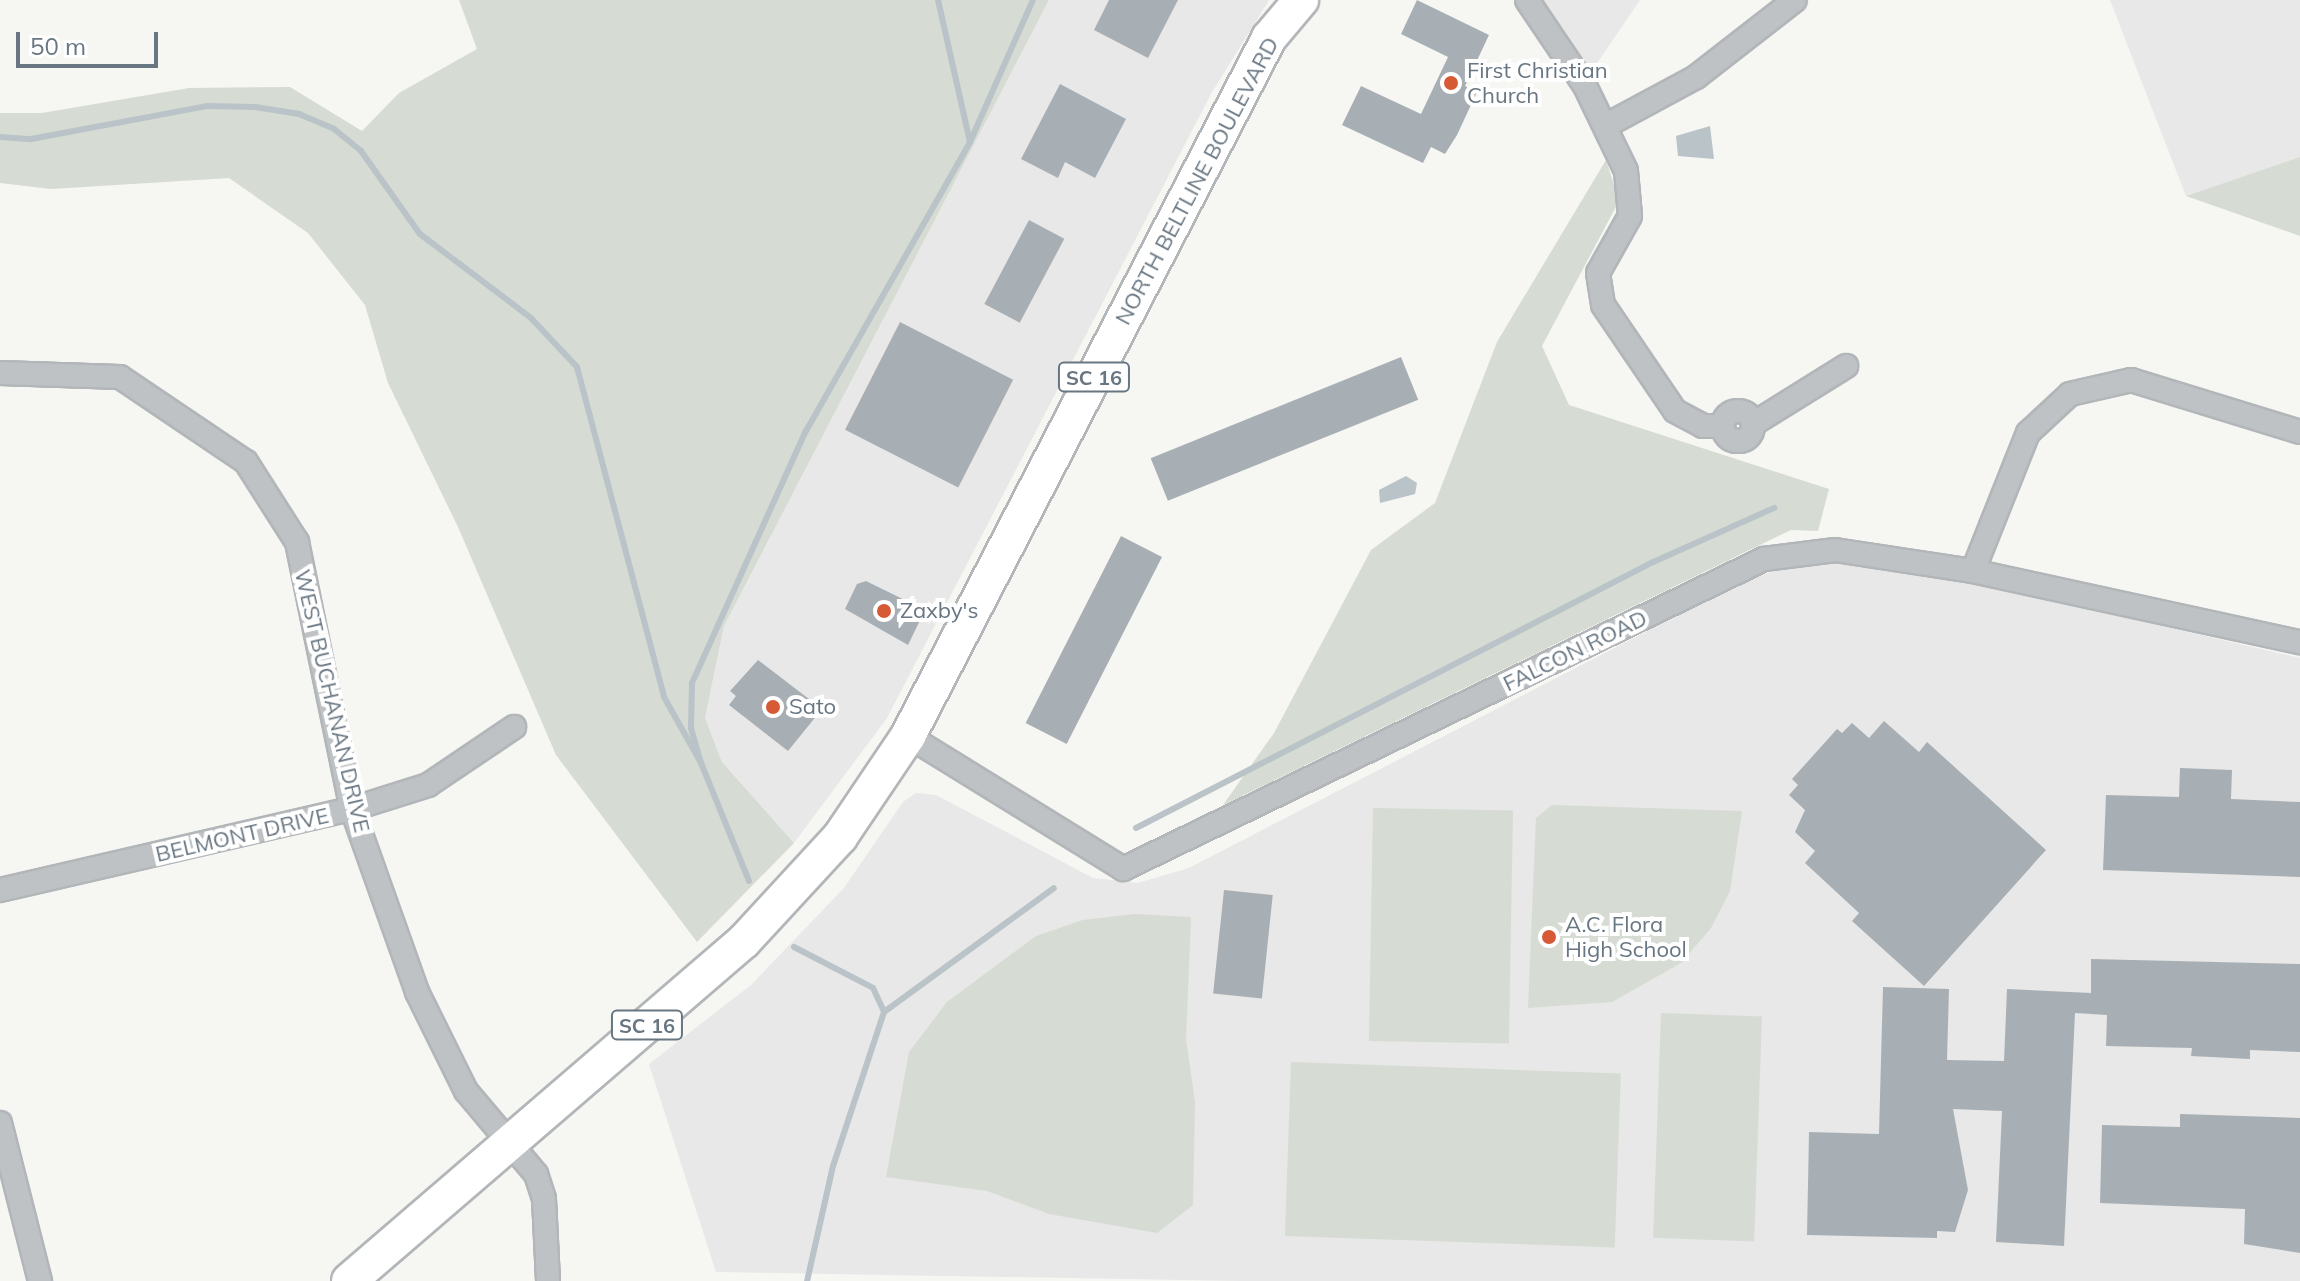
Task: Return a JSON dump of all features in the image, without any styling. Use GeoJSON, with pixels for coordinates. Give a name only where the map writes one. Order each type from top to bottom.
{"type":"FeatureCollection","features":[{"type":"Feature","properties":{"kind":"main road","name":"NORTH BELTLINE BOULEVARD"},"geometry":{"type":"LineString","coordinates":[[349,1281],[781,904],[840,837],[908,736],[1269,38],[1301,0]]}},
{"type":"Feature","properties":{"kind":"street"},"geometry":{"type":"LineString","coordinates":[[1527,0],[1607,125],[1626,171],[1630,216],[1598,273],[1598,292],[1663,398],[1689,421],[1722,426],[1729,413],[1739,410],[1753,424],[1846,366]]}},
{"type":"Feature","properties":{"kind":"street"},"geometry":{"type":"LineString","coordinates":[[1607,125],[1696,77],[1795,0]]}},
{"type":"Feature","properties":{"kind":"street","name":"WEST BUCHANAN DRIVE"},"geometry":{"type":"LineString","coordinates":[[0,373],[120,377],[246,462],[297,542],[352,809],[417,992],[466,1091],[512,1141],[544,1199],[548,1281]]}},
{"type":"Feature","properties":{"kind":"street"},"geometry":{"type":"LineString","coordinates":[[1973,571],[2028,433],[2070,394],[2131,380],[2300,432]]}},
{"type":"Feature","properties":{"kind":"street","name":"FALCON ROAD"},"geometry":{"type":"LineString","coordinates":[[908,736],[1123,869],[1764,559],[1835,550],[1973,571],[2300,642]]}},
{"type":"Feature","properties":{"kind":"street","name":"BELMONT DRIVE"},"geometry":{"type":"LineString","coordinates":[[0,890],[352,809],[428,785],[514,727]]}},
{"type":"Feature","properties":{"kind":"street"},"geometry":{"type":"LineString","coordinates":[[0,1123],[40,1281]]}},
{"type":"Feature","properties":{"kind":"shaded area"},"geometry":{"type":"Polygon","coordinates":[[[459,0],[1049,0],[724,626],[705,718],[722,762],[794,843],[697,942],[556,755],[458,527],[388,383],[365,305],[308,233],[229,178],[51,189],[0,183],[0,113],[42,113],[189,88],[290,87],[362,131],[399,93],[477,49],[459,0]]]}},
{"type":"Feature","properties":{"kind":"shaded area"},"geometry":{"type":"Polygon","coordinates":[[[1049,0],[1269,0],[1211,94],[887,718],[794,843],[722,762],[705,718],[724,626],[1049,0]]]}},
{"type":"Feature","properties":{"kind":"shaded area"},"geometry":{"type":"Polygon","coordinates":[[[1540,0],[1640,0],[1591,72],[1540,0]]]}},
{"type":"Feature","properties":{"kind":"shaded area"},"geometry":{"type":"Polygon","coordinates":[[[2110,0],[2300,0],[2300,157],[2186,196],[2110,0]]]}},
{"type":"Feature","properties":{"kind":"shaded area"},"geometry":{"type":"Polygon","coordinates":[[[1710,126],[1714,159],[1678,156],[1676,136],[1710,126]]]}},
{"type":"Feature","properties":{"kind":"shaded area"},"geometry":{"type":"Polygon","coordinates":[[[2300,157],[2300,236],[2186,196],[2300,157]]]}},
{"type":"Feature","properties":{"kind":"shaded area"},"geometry":{"type":"Polygon","coordinates":[[[1606,160],[1619,201],[1542,346],[1569,405],[1829,489],[1818,531],[1791,530],[1223,805],[1274,733],[1371,550],[1435,503],[1497,342],[1606,160]]]}},
{"type":"Feature","properties":{"kind":"shaded area"},"geometry":{"type":"Polygon","coordinates":[[[1406,476],[1417,483],[1415,494],[1380,503],[1379,490],[1406,476]]]}},
{"type":"Feature","properties":{"kind":"shaded area","name":"A.C. Flora High School"},"geometry":{"type":"Polygon","coordinates":[[[1804,562],[1866,564],[2033,596],[2300,658],[2300,1281],[1243,1281],[716,1272],[649,1064],[751,985],[844,888],[903,802],[916,793],[936,795],[1093,878],[1138,883],[1189,868],[1748,579],[1804,562]]]}},
{"type":"Feature","properties":{"kind":"shaded area"},"geometry":{"type":"Polygon","coordinates":[[[1552,805],[1742,811],[1730,891],[1711,928],[1681,963],[1612,1002],[1528,1008],[1536,818],[1552,805]]]}},
{"type":"Feature","properties":{"kind":"shaded area"},"geometry":{"type":"Polygon","coordinates":[[[1373,808],[1513,810],[1509,1043],[1369,1041],[1373,808]]]}},
{"type":"Feature","properties":{"kind":"shaded area"},"geometry":{"type":"Polygon","coordinates":[[[1135,914],[1191,917],[1186,1039],[1195,1102],[1193,1205],[1157,1233],[1049,1214],[987,1191],[886,1177],[909,1052],[947,1002],[1036,936],[1083,920],[1135,914]]]}},
{"type":"Feature","properties":{"kind":"shaded area"},"geometry":{"type":"Polygon","coordinates":[[[1661,1013],[1762,1017],[1754,1241],[1653,1238],[1661,1013]]]}},
{"type":"Feature","properties":{"kind":"shaded area"},"geometry":{"type":"Polygon","coordinates":[[[1291,1062],[1621,1074],[1615,1247],[1285,1236],[1291,1062]]]}},
{"type":"Feature","properties":{"kind":"building"},"geometry":{"type":"Polygon","coordinates":[[[1109,0],[1178,0],[1148,58],[1094,30],[1109,0]]]}},
{"type":"Feature","properties":{"kind":"building","name":"First Christian Church"},"geometry":{"type":"Polygon","coordinates":[[[1417,0],[1489,35],[1465,86],[1477,92],[1457,135],[1445,154],[1431,147],[1423,163],[1342,125],[1361,86],[1421,114],[1448,57],[1401,34],[1417,0]]]}},
{"type":"Feature","properties":{"kind":"building"},"geometry":{"type":"Polygon","coordinates":[[[1060,84],[1126,119],[1095,178],[1065,162],[1058,178],[1021,159],[1060,84]]]}},
{"type":"Feature","properties":{"kind":"building"},"geometry":{"type":"Polygon","coordinates":[[[1029,220],[1064,239],[1020,323],[984,304],[1029,220]]]}},
{"type":"Feature","properties":{"kind":"building"},"geometry":{"type":"Polygon","coordinates":[[[900,322],[1013,380],[958,487],[845,430],[900,322]]]}},
{"type":"Feature","properties":{"kind":"building"},"geometry":{"type":"Polygon","coordinates":[[[1401,357],[1418,400],[1168,501],[1151,458],[1401,357]]]}},
{"type":"Feature","properties":{"kind":"building"},"geometry":{"type":"Polygon","coordinates":[[[1121,536],[1162,557],[1067,744],[1026,723],[1121,536]]]}},
{"type":"Feature","properties":{"kind":"building"},"geometry":{"type":"Polygon","coordinates":[[[866,581],[925,610],[908,645],[845,609],[857,584],[866,581]]]}},
{"type":"Feature","properties":{"kind":"building"},"geometry":{"type":"Polygon","coordinates":[[[758,660],[822,709],[788,751],[729,705],[736,696],[730,691],[758,660]]]}},
{"type":"Feature","properties":{"kind":"building"},"geometry":{"type":"Polygon","coordinates":[[[1884,721],[1919,752],[1927,742],[2046,850],[1924,986],[1852,921],[1859,913],[1805,863],[1815,851],[1795,832],[1805,810],[1789,795],[1798,785],[1792,779],[1837,729],[1842,733],[1852,723],[1869,738],[1884,721]]]}},
{"type":"Feature","properties":{"kind":"building"},"geometry":{"type":"Polygon","coordinates":[[[2180,768],[2232,770],[2231,799],[2300,802],[2300,877],[2103,870],[2106,795],[2179,797],[2180,768]]]}},
{"type":"Feature","properties":{"kind":"building"},"geometry":{"type":"Polygon","coordinates":[[[1224,890],[1273,895],[1262,999],[1213,993],[1224,890]]]}},
{"type":"Feature","properties":{"kind":"building"},"geometry":{"type":"Polygon","coordinates":[[[2091,959],[2300,964],[2300,1052],[2250,1050],[2250,1059],[2191,1056],[2192,1048],[2106,1046],[2107,1015],[2075,1013],[2064,1246],[1996,1242],[2002,1111],[1953,1109],[1968,1190],[1955,1232],[1937,1231],[1937,1238],[1807,1235],[1809,1132],[1879,1134],[1883,987],[1949,989],[1947,1060],[2004,1061],[2007,989],[2091,993],[2091,959]]]}},
{"type":"Feature","properties":{"kind":"building"},"geometry":{"type":"Polygon","coordinates":[[[2180,1114],[2300,1118],[2300,1253],[2244,1244],[2245,1209],[2100,1203],[2102,1125],[2180,1127],[2180,1114]]]}},
{"type":"Feature","properties":{"kind":"waterway"},"geometry":{"type":"LineString","coordinates":[[749,881],[701,763],[691,728],[692,683],[806,431],[970,142],[938,0]]}},
{"type":"Feature","properties":{"kind":"waterway"},"geometry":{"type":"LineString","coordinates":[[970,142],[1033,0]]}},
{"type":"Feature","properties":{"kind":"waterway"},"geometry":{"type":"LineString","coordinates":[[0,137],[31,139],[208,106],[255,107],[299,114],[334,129],[361,151],[420,234],[531,318],[577,367],[664,697],[701,763]]}},
{"type":"Feature","properties":{"kind":"waterway"},"geometry":{"type":"LineString","coordinates":[[1136,828],[1651,563],[1774,508]]}},
{"type":"Feature","properties":{"kind":"waterway"},"geometry":{"type":"LineString","coordinates":[[884,1012],[1054,888]]}},
{"type":"Feature","properties":{"kind":"waterway"},"geometry":{"type":"LineString","coordinates":[[794,947],[873,988],[884,1012],[833,1166],[807,1281]]}},
{"type":"Feature","properties":{"kind":"place","name":"First Christian Church"},"geometry":{"type":"Point","coordinates":[1451,83]}},
{"type":"Feature","properties":{"kind":"place","name":"Zaxby's"},"geometry":{"type":"Point","coordinates":[884,611]}},
{"type":"Feature","properties":{"kind":"place","name":"Sato"},"geometry":{"type":"Point","coordinates":[773,707]}},
{"type":"Feature","properties":{"kind":"place","name":"A.C. Flora High School"},"geometry":{"type":"Point","coordinates":[1549,937]}}]}
